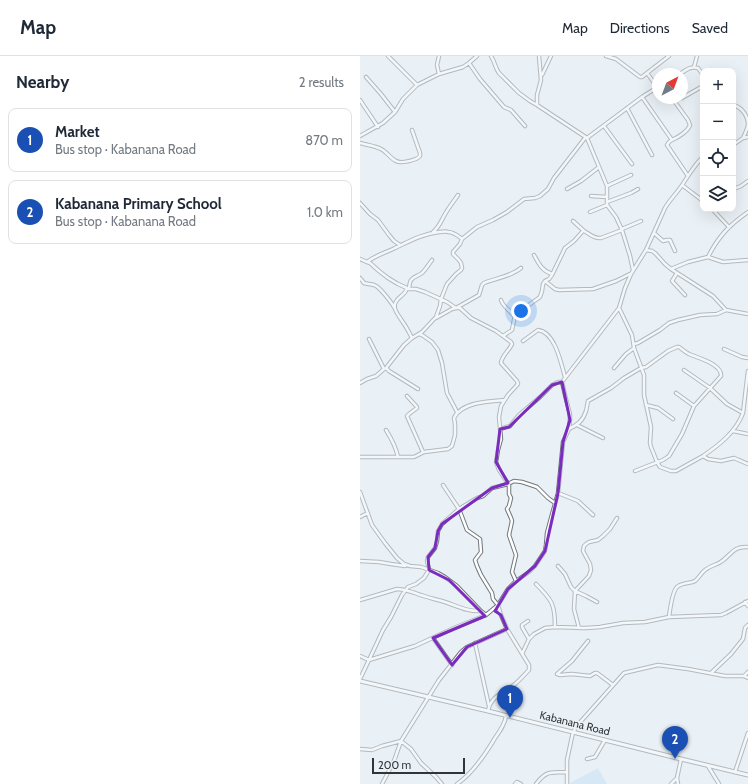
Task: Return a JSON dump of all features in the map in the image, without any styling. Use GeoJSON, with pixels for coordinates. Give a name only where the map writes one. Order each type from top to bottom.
{"type":"FeatureCollection","features":[{"type":"Feature","properties":{"kind":"street"},"geometry":{"type":"LineString","coordinates":[[388,56],[417,86]]}},
{"type":"Feature","properties":{"kind":"street"},"geometry":{"type":"LineString","coordinates":[[439,56],[436,65],[439,74]]}},
{"type":"Feature","properties":{"kind":"street"},"geometry":{"type":"LineString","coordinates":[[361,135],[383,123],[395,112],[403,99],[422,82],[469,63],[477,56]]}},
{"type":"Feature","properties":{"kind":"street"},"geometry":{"type":"LineString","coordinates":[[491,56],[497,70],[519,93],[586,138],[607,186],[607,204],[622,229],[633,270]]}},
{"type":"Feature","properties":{"kind":"street"},"geometry":{"type":"LineString","coordinates":[[539,56],[542,76]]}},
{"type":"Feature","properties":{"kind":"street"},"geometry":{"type":"LineString","coordinates":[[537,104],[537,95],[542,76],[551,56]]}},
{"type":"Feature","properties":{"kind":"street"},"geometry":{"type":"LineString","coordinates":[[606,56],[617,57],[640,76],[647,73],[669,56]]}},
{"type":"Feature","properties":{"kind":"street"},"geometry":{"type":"LineString","coordinates":[[694,67],[697,56]]}},
{"type":"Feature","properties":{"kind":"street"},"geometry":{"type":"LineString","coordinates":[[469,63],[476,74],[504,107],[511,110],[525,126]]}},
{"type":"Feature","properties":{"kind":"street"},"geometry":{"type":"LineString","coordinates":[[688,69],[694,67],[698,68],[700,71]]}},
{"type":"Feature","properties":{"kind":"street"},"geometry":{"type":"LineString","coordinates":[[647,73],[652,79]]}},
{"type":"Feature","properties":{"kind":"street"},"geometry":{"type":"LineString","coordinates":[[366,77],[395,112]]}},
{"type":"Feature","properties":{"kind":"street"},"geometry":{"type":"LineString","coordinates":[[688,95],[700,88]]}},
{"type":"Feature","properties":{"kind":"street"},"geometry":{"type":"LineString","coordinates":[[360,383],[376,376],[385,369],[404,345],[422,332],[436,317],[447,284],[462,268],[461,263],[452,252],[460,244],[462,239],[477,227],[493,220],[524,199],[538,197],[548,189],[554,178],[586,138],[652,91]]}},
{"type":"Feature","properties":{"kind":"street"},"geometry":{"type":"LineString","coordinates":[[642,97],[672,140]]}},
{"type":"Feature","properties":{"kind":"street"},"geometry":{"type":"LineString","coordinates":[[360,100],[378,126]]}},
{"type":"Feature","properties":{"kind":"street"},"geometry":{"type":"LineString","coordinates":[[676,104],[690,125],[689,128],[667,145],[688,176]]}},
{"type":"Feature","properties":{"kind":"street"},"geometry":{"type":"LineString","coordinates":[[736,106],[747,115],[748,125],[743,138]]}},
{"type":"Feature","properties":{"kind":"street"},"geometry":{"type":"LineString","coordinates":[[627,108],[652,155]]}},
{"type":"Feature","properties":{"kind":"street"},"geometry":{"type":"LineString","coordinates":[[604,126],[632,164]]}},
{"type":"Feature","properties":{"kind":"street"},"geometry":{"type":"LineString","coordinates":[[360,143],[381,149],[396,162],[407,161],[419,157],[420,155],[412,130]]}},
{"type":"Feature","properties":{"kind":"street"},"geometry":{"type":"LineString","coordinates":[[736,143],[743,138],[748,137]]}},
{"type":"Feature","properties":{"kind":"street"},"geometry":{"type":"LineString","coordinates":[[500,429],[510,426],[519,415],[552,385],[562,382],[619,308],[624,288],[633,270],[646,250],[665,208],[700,160]]}},
{"type":"Feature","properties":{"kind":"street"},"geometry":{"type":"LineString","coordinates":[[567,190],[598,167]]}},
{"type":"Feature","properties":{"kind":"street"},"geometry":{"type":"LineString","coordinates":[[607,186],[631,175]]}},
{"type":"Feature","properties":{"kind":"street"},"geometry":{"type":"LineString","coordinates":[[736,188],[748,181]]}},
{"type":"Feature","properties":{"kind":"street"},"geometry":{"type":"LineString","coordinates":[[682,185],[700,199]]}},
{"type":"Feature","properties":{"kind":"street"},"geometry":{"type":"LineString","coordinates":[[590,212],[638,189]]}},
{"type":"Feature","properties":{"kind":"street"},"geometry":{"type":"LineString","coordinates":[[431,234],[436,230],[458,195]]}},
{"type":"Feature","properties":{"kind":"street"},"geometry":{"type":"LineString","coordinates":[[591,196],[607,197]]}},
{"type":"Feature","properties":{"kind":"street"},"geometry":{"type":"LineString","coordinates":[[360,203],[378,220],[394,241],[400,245]]}},
{"type":"Feature","properties":{"kind":"street"},"geometry":{"type":"LineString","coordinates":[[715,212],[728,227]]}},
{"type":"Feature","properties":{"kind":"street"},"geometry":{"type":"LineString","coordinates":[[708,257],[714,245],[728,227],[748,212]]}},
{"type":"Feature","properties":{"kind":"street"},"geometry":{"type":"LineString","coordinates":[[573,221],[597,239],[641,221]]}},
{"type":"Feature","properties":{"kind":"street"},"geometry":{"type":"LineString","coordinates":[[514,317],[517,313],[538,298],[541,294],[543,284],[549,279],[565,248],[584,230]]}},
{"type":"Feature","properties":{"kind":"street"},"geometry":{"type":"LineString","coordinates":[[367,262],[384,252],[421,236],[449,232],[462,239]]}},
{"type":"Feature","properties":{"kind":"street"},"geometry":{"type":"LineString","coordinates":[[654,233],[663,241],[670,240],[675,251]]}},
{"type":"Feature","properties":{"kind":"street"},"geometry":{"type":"LineString","coordinates":[[646,250],[655,253],[671,269],[713,296],[726,310]]}},
{"type":"Feature","properties":{"kind":"street"},"geometry":{"type":"LineString","coordinates":[[534,255],[546,273],[552,274]]}},
{"type":"Feature","properties":{"kind":"street"},"geometry":{"type":"LineString","coordinates":[[671,269],[688,262],[708,257],[723,262],[748,260]]}},
{"type":"Feature","properties":{"kind":"street"},"geometry":{"type":"LineString","coordinates":[[360,259],[374,266],[388,278],[408,289],[416,289],[441,299],[456,308],[460,308],[472,318],[496,331],[512,344],[503,357],[501,363],[518,383],[501,406],[499,417],[501,439],[496,462],[510,489],[509,494],[511,498],[507,509],[512,521],[509,535],[516,556],[512,572],[516,581]]}},
{"type":"Feature","properties":{"kind":"street"},"geometry":{"type":"LineString","coordinates":[[394,307],[396,300],[408,289],[410,280],[414,276],[423,272],[432,260]]}},
{"type":"Feature","properties":{"kind":"street"},"geometry":{"type":"LineString","coordinates":[[434,319],[479,295],[484,283],[511,274],[521,268]]}},
{"type":"Feature","properties":{"kind":"street"},"geometry":{"type":"LineString","coordinates":[[677,273],[672,281],[685,295]]}},
{"type":"Feature","properties":{"kind":"street"},"geometry":{"type":"LineString","coordinates":[[545,281],[554,289],[559,290],[593,290],[631,274]]}},
{"type":"Feature","properties":{"kind":"street"},"geometry":{"type":"LineString","coordinates":[[360,278],[364,283],[373,284],[390,300],[412,338]]}},
{"type":"Feature","properties":{"kind":"street"},"geometry":{"type":"LineString","coordinates":[[501,300],[504,306],[514,317],[512,330],[503,336]]}},
{"type":"Feature","properties":{"kind":"street"},"geometry":{"type":"LineString","coordinates":[[619,308],[632,335],[634,348],[644,376],[644,396],[651,427],[650,443],[657,462],[660,467],[664,469],[676,471],[703,456],[733,430],[743,413],[748,371]]}},
{"type":"Feature","properties":{"kind":"street"},"geometry":{"type":"LineString","coordinates":[[634,344],[660,330],[669,323],[678,320],[700,315],[717,314],[726,310],[748,314]]}},
{"type":"Feature","properties":{"kind":"street"},"geometry":{"type":"LineString","coordinates":[[523,341],[538,330],[542,330],[548,335],[559,355],[565,378]]}},
{"type":"Feature","properties":{"kind":"street"},"geometry":{"type":"LineString","coordinates":[[418,334],[426,337],[438,350],[448,393],[457,412]]}},
{"type":"Feature","properties":{"kind":"street"},"geometry":{"type":"LineString","coordinates":[[369,339],[385,369],[418,389]]}},
{"type":"Feature","properties":{"kind":"street"},"geometry":{"type":"LineString","coordinates":[[569,429],[577,425],[584,414],[588,401],[641,368],[646,368],[668,351],[678,347],[687,353],[713,364],[721,371],[721,376],[694,406],[682,434],[672,452],[664,460],[634,471]]}},
{"type":"Feature","properties":{"kind":"street"},"geometry":{"type":"LineString","coordinates":[[614,368],[626,354],[634,348]]}},
{"type":"Feature","properties":{"kind":"street"},"geometry":{"type":"LineString","coordinates":[[724,349],[748,358]]}},
{"type":"Feature","properties":{"kind":"street"},"geometry":{"type":"LineString","coordinates":[[684,370],[710,388],[727,404],[743,413]]}},
{"type":"Feature","properties":{"kind":"street"},"geometry":{"type":"LineString","coordinates":[[360,656],[370,660],[415,646],[486,615],[498,605],[508,589],[516,581],[535,566],[545,551],[551,518],[558,493],[562,442],[569,429],[570,414],[562,382]]}},
{"type":"Feature","properties":{"kind":"street"},"geometry":{"type":"LineString","coordinates":[[676,393],[694,406]]}},
{"type":"Feature","properties":{"kind":"street"},"geometry":{"type":"LineString","coordinates":[[407,396],[417,407],[407,416],[423,452]]}},
{"type":"Feature","properties":{"kind":"street"},"geometry":{"type":"LineString","coordinates":[[360,457],[414,457],[423,452],[448,449],[452,446],[455,435],[454,418],[457,412],[478,402],[505,400]]}},
{"type":"Feature","properties":{"kind":"street"},"geometry":{"type":"LineString","coordinates":[[646,405],[658,408],[673,419]]}},
{"type":"Feature","properties":{"kind":"street"},"geometry":{"type":"LineString","coordinates":[[577,425],[603,438]]}},
{"type":"Feature","properties":{"kind":"street"},"geometry":{"type":"LineString","coordinates":[[386,430],[398,457]]}},
{"type":"Feature","properties":{"kind":"street"},"geometry":{"type":"LineString","coordinates":[[733,430],[748,434]]}},
{"type":"Feature","properties":{"kind":"street"},"geometry":{"type":"LineString","coordinates":[[703,456],[708,459],[721,461],[734,458],[748,464]]}},
{"type":"Feature","properties":{"kind":"street"},"geometry":{"type":"LineString","coordinates":[[360,680],[383,630],[402,594],[408,587],[423,580],[429,570],[427,561],[435,548],[438,531],[442,524],[460,509],[477,498],[483,496],[492,488],[514,481],[537,487],[555,503]]}},
{"type":"Feature","properties":{"kind":"street"},"geometry":{"type":"LineString","coordinates":[[443,485],[460,509],[468,530],[480,539],[482,552],[476,560],[477,566],[492,592],[493,599],[498,605],[507,629],[529,665],[529,670],[516,684],[499,694],[489,706]]}},
{"type":"Feature","properties":{"kind":"street"},"geometry":{"type":"LineString","coordinates":[[558,493],[578,501],[593,515]]}},
{"type":"Feature","properties":{"kind":"street"},"geometry":{"type":"LineString","coordinates":[[360,494],[372,524],[385,543],[397,558],[404,564],[410,566]]}},
{"type":"Feature","properties":{"kind":"street"},"geometry":{"type":"LineString","coordinates":[[360,517],[368,513]]}},
{"type":"Feature","properties":{"kind":"street"},"geometry":{"type":"LineString","coordinates":[[579,628],[574,609],[575,591],[590,573],[590,564],[584,551],[584,546],[589,542],[598,540],[603,536],[610,529],[617,518]]}},
{"type":"Feature","properties":{"kind":"street"},"geometry":{"type":"LineString","coordinates":[[669,617],[672,599],[676,588],[686,583],[694,582],[705,570],[720,562],[736,549],[740,547],[748,547]]}},
{"type":"Feature","properties":{"kind":"street"},"geometry":{"type":"LineString","coordinates":[[360,561],[421,567],[438,573],[461,590],[486,615]]}},
{"type":"Feature","properties":{"kind":"street"},"geometry":{"type":"LineString","coordinates":[[558,566],[575,591],[596,602]]}},
{"type":"Feature","properties":{"kind":"street"},"geometry":{"type":"LineString","coordinates":[[536,584],[551,601],[554,610],[555,627]]}},
{"type":"Feature","properties":{"kind":"street"},"geometry":{"type":"LineString","coordinates":[[360,600],[397,589],[406,589],[415,594],[465,610],[476,612],[481,611]]}},
{"type":"Feature","properties":{"kind":"street"},"geometry":{"type":"LineString","coordinates":[[522,654],[529,640],[534,634],[545,628],[600,627],[623,623],[645,622],[669,617],[721,615],[747,601],[748,606]]}},
{"type":"Feature","properties":{"kind":"street"},"geometry":{"type":"LineString","coordinates":[[494,609],[501,615]]}},
{"type":"Feature","properties":{"kind":"street"},"geometry":{"type":"LineString","coordinates":[[528,621],[522,627],[529,640]]}},
{"type":"Feature","properties":{"kind":"street"},"geometry":{"type":"LineString","coordinates":[[711,674],[731,654],[743,639],[745,628],[748,625]]}},
{"type":"Feature","properties":{"kind":"street"},"geometry":{"type":"LineString","coordinates":[[382,784],[402,741],[439,680],[461,652],[475,643],[507,629]]}},
{"type":"Feature","properties":{"kind":"street"},"geometry":{"type":"LineString","coordinates":[[433,638],[452,665]]}},
{"type":"Feature","properties":{"kind":"street"},"geometry":{"type":"LineString","coordinates":[[588,641],[572,661],[557,674],[590,676],[597,673],[613,685]]}},
{"type":"Feature","properties":{"kind":"street"},"geometry":{"type":"LineString","coordinates":[[475,643],[489,706],[488,711]]}},
{"type":"Feature","properties":{"kind":"street"},"geometry":{"type":"LineString","coordinates":[[567,784],[567,760],[575,728],[624,673],[658,665],[688,668],[725,676],[744,676],[748,678]]}},
{"type":"Feature","properties":{"kind":"street"},"geometry":{"type":"LineString","coordinates":[[744,676],[748,672]]}},
{"type":"Feature","properties":{"kind":"street","name":"Kabanana Road"},"geometry":{"type":"LineString","coordinates":[[360,680],[748,775]]}},
{"type":"Feature","properties":{"kind":"street"},"geometry":{"type":"LineString","coordinates":[[457,784],[465,778],[485,755],[504,723],[506,716]]}},
{"type":"Feature","properties":{"kind":"street"},"geometry":{"type":"LineString","coordinates":[[735,772],[748,733]]}},
{"type":"Feature","properties":{"kind":"street"},"geometry":{"type":"LineString","coordinates":[[587,759],[597,756],[605,740]]}},
{"type":"Feature","properties":{"kind":"street"},"geometry":{"type":"LineString","coordinates":[[360,749],[372,750],[402,741]]}},
{"type":"Feature","properties":{"kind":"street"},"geometry":{"type":"LineString","coordinates":[[402,741],[442,784]]}},
{"type":"Feature","properties":{"kind":"street"},"geometry":{"type":"LineString","coordinates":[[678,784],[677,778],[680,759]]}},
{"type":"Feature","properties":{"kind":"street"},"geometry":{"type":"LineString","coordinates":[[708,765],[719,784]]}},
{"type":"Feature","properties":{"kind":"street"},"geometry":{"type":"LineString","coordinates":[[536,784],[544,775],[566,772]]}},
{"type":"Feature","properties":{"kind":"street"},"geometry":{"type":"LineString","coordinates":[[671,784],[677,778]]}},
{"type":"Feature","properties":{"kind":"street"},"geometry":{"type":"LineString","coordinates":[[515,784],[517,782],[521,784]]}},
{"type":"Feature","properties":{"kind":"highlighted area"},"geometry":{"type":"Polygon","coordinates":[[[562,382],[570,420],[563,442],[558,493],[545,551],[535,566],[508,589],[495,611],[501,615],[507,629],[467,647],[452,665],[433,638],[485,616],[449,580],[429,570],[428,557],[435,548],[438,531],[442,524],[492,488],[508,483],[496,462],[500,429],[509,427],[552,385],[562,382]]]}},
{"type":"Feature","properties":{"kind":"shaded area"},"geometry":{"type":"Polygon","coordinates":[[[598,768],[607,784],[570,784],[570,783],[598,768]]]}},
{"type":"Feature","properties":{"kind":"place","name":"Market"},"geometry":{"type":"Point","coordinates":[510,718]}},
{"type":"Feature","properties":{"kind":"place","name":"Kabanana Primary School"},"geometry":{"type":"Point","coordinates":[675,759]}}]}
